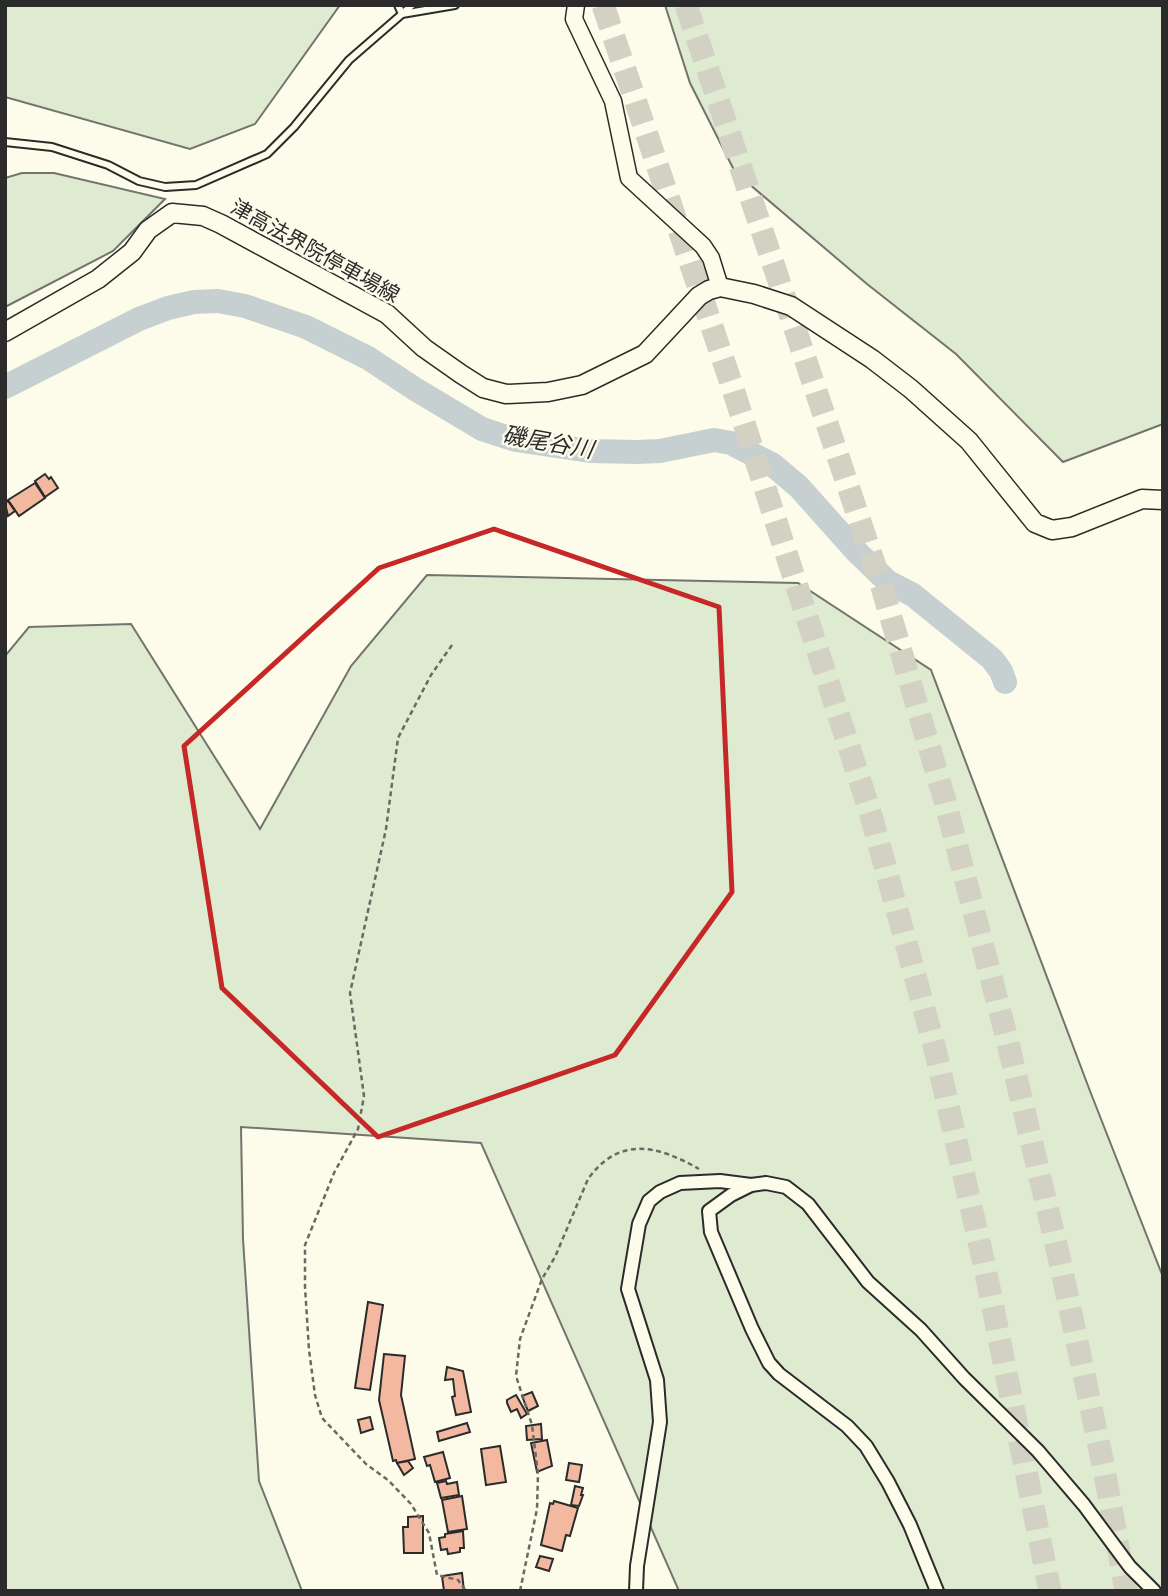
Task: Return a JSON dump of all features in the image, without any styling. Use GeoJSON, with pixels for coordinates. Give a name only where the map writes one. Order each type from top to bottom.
{"type":"FeatureCollection","features":[{"type":"Feature","properties":{"kind":"main road","name":"津高法界院停車場線"},"geometry":{"type":"LineString","coordinates":[[5,332],[98,279],[132,252],[148,230],[172,213],[203,216],[242,235],[387,314],[424,348],[483,388],[506,394],[548,392],[582,385],[645,354],[699,296],[720,287]]}},
{"type":"Feature","properties":{"kind":"main road"},"geometry":{"type":"LineString","coordinates":[[720,287],[754,293],[791,306],[872,359],[911,389],[969,441],[1035,523],[1052,530],[1072,527],[1142,499],[1163,500]]}},
{"type":"Feature","properties":{"kind":"street"},"geometry":{"type":"LineString","coordinates":[[576,5],[574,19],[613,101],[629,178],[703,246],[711,258],[720,287]]}},
{"type":"Feature","properties":{"kind":"street"},"geometry":{"type":"LineString","coordinates":[[636,1591],[660,1422],[657,1380],[628,1289],[639,1224],[649,1202],[660,1192],[680,1183],[720,1181],[751,1185],[766,1183],[786,1187],[808,1204],[868,1282],[922,1330],[964,1378],[1038,1451],[1084,1505],[1130,1567],[1154,1591]]}},
{"type":"Feature","properties":{"kind":"street"},"geometry":{"type":"LineString","coordinates":[[751,1185],[709,1211],[711,1232],[752,1329],[769,1363],[779,1374],[847,1426],[866,1446],[910,1525],[937,1591]]}},
{"type":"Feature","properties":{"kind":"lane"},"geometry":{"type":"LineString","coordinates":[[398,5],[402,14]]}},
{"type":"Feature","properties":{"kind":"lane"},"geometry":{"type":"LineString","coordinates":[[5,142],[52,147],[108,165],[139,181],[165,187],[196,185],[267,154],[294,127],[349,60],[412,5]]}},
{"type":"Feature","properties":{"kind":"lane"},"geometry":{"type":"LineString","coordinates":[[402,14],[455,5]]}},
{"type":"Feature","properties":{"kind":"path"},"geometry":{"type":"LineString","coordinates":[[453,645],[431,676],[398,738],[386,829],[350,993],[364,1096],[358,1129],[334,1172],[305,1245],[305,1287],[315,1395],[322,1418],[366,1464],[388,1480],[411,1504],[429,1533],[437,1575],[458,1580],[466,1591]]}},
{"type":"Feature","properties":{"kind":"path"},"geometry":{"type":"LineString","coordinates":[[520,1591],[537,1509],[538,1474],[532,1426],[516,1376],[520,1339],[542,1279],[555,1257],[588,1179],[596,1168],[613,1154],[632,1148],[660,1151],[686,1161],[720,1181]]}},
{"type":"Feature","properties":{"kind":"highlighted area"},"geometry":{"type":"Polygon","coordinates":[[[494,529],[719,607],[732,892],[615,1055],[378,1137],[222,988],[184,746],[379,568],[494,529]]]}},
{"type":"Feature","properties":{"kind":"green space"},"geometry":{"type":"Polygon","coordinates":[[[5,5],[340,5],[255,124],[190,149],[5,97],[5,5]]]}},
{"type":"Feature","properties":{"kind":"green space"},"geometry":{"type":"Polygon","coordinates":[[[665,5],[1163,5],[1163,424],[1063,462],[956,354],[867,284],[735,172],[690,83],[665,5]]]}},
{"type":"Feature","properties":{"kind":"green space"},"geometry":{"type":"Polygon","coordinates":[[[22,173],[54,173],[165,199],[113,251],[5,307],[5,178],[22,173]]]}},
{"type":"Feature","properties":{"kind":"green space"},"geometry":{"type":"Polygon","coordinates":[[[427,575],[798,583],[931,670],[1163,1277],[1163,1591],[679,1591],[481,1143],[241,1127],[243,1239],[259,1481],[302,1591],[5,1591],[5,656],[29,627],[131,624],[260,829],[351,666],[427,575]]]}},
{"type":"Feature","properties":{"kind":"building"},"geometry":{"type":"Polygon","coordinates":[[[45,474],[49,479],[51,477],[58,488],[45,497],[35,481],[45,474]]]}},
{"type":"Feature","properties":{"kind":"building"},"geometry":{"type":"Polygon","coordinates":[[[35,483],[45,498],[19,516],[8,500],[35,483]]]}},
{"type":"Feature","properties":{"kind":"building"},"geometry":{"type":"Polygon","coordinates":[[[8,501],[15,511],[8,516],[5,503],[8,501]]]}},
{"type":"Feature","properties":{"kind":"building"},"geometry":{"type":"Polygon","coordinates":[[[368,1302],[383,1305],[370,1390],[355,1388],[368,1302]]]}},
{"type":"Feature","properties":{"kind":"building"},"geometry":{"type":"Polygon","coordinates":[[[384,1354],[405,1356],[401,1395],[415,1459],[397,1463],[396,1460],[393,1461],[379,1400],[384,1354]]]}},
{"type":"Feature","properties":{"kind":"building"},"geometry":{"type":"Polygon","coordinates":[[[447,1367],[463,1371],[471,1412],[456,1415],[452,1397],[455,1396],[453,1379],[445,1380],[447,1367]]]}},
{"type":"Feature","properties":{"kind":"building"},"geometry":{"type":"Polygon","coordinates":[[[532,1392],[538,1406],[528,1411],[522,1396],[532,1392]]]}},
{"type":"Feature","properties":{"kind":"building"},"geometry":{"type":"Polygon","coordinates":[[[516,1395],[527,1414],[521,1418],[517,1409],[511,1412],[507,1403],[507,1400],[516,1395]]]}},
{"type":"Feature","properties":{"kind":"building"},"geometry":{"type":"Polygon","coordinates":[[[370,1417],[373,1429],[361,1433],[358,1420],[370,1417]]]}},
{"type":"Feature","properties":{"kind":"building"},"geometry":{"type":"Polygon","coordinates":[[[467,1423],[470,1432],[439,1441],[437,1432],[467,1423]]]}},
{"type":"Feature","properties":{"kind":"building"},"geometry":{"type":"Polygon","coordinates":[[[541,1424],[542,1439],[527,1440],[526,1426],[541,1424]]]}},
{"type":"Feature","properties":{"kind":"building"},"geometry":{"type":"Polygon","coordinates":[[[547,1440],[552,1466],[537,1472],[531,1443],[547,1440]]]}},
{"type":"Feature","properties":{"kind":"building"},"geometry":{"type":"Polygon","coordinates":[[[500,1446],[506,1482],[486,1485],[481,1449],[500,1446]]]}},
{"type":"Feature","properties":{"kind":"building"},"geometry":{"type":"Polygon","coordinates":[[[443,1452],[450,1478],[435,1482],[430,1465],[427,1466],[424,1457],[443,1452]]]}},
{"type":"Feature","properties":{"kind":"building"},"geometry":{"type":"Polygon","coordinates":[[[408,1461],[413,1468],[404,1475],[397,1463],[408,1461]]]}},
{"type":"Feature","properties":{"kind":"building"},"geometry":{"type":"Polygon","coordinates":[[[569,1463],[582,1465],[579,1482],[566,1480],[569,1463]]]}},
{"type":"Feature","properties":{"kind":"building"},"geometry":{"type":"Polygon","coordinates":[[[446,1481],[447,1484],[457,1482],[459,1495],[441,1498],[437,1483],[446,1481]]]}},
{"type":"Feature","properties":{"kind":"building"},"geometry":{"type":"Polygon","coordinates":[[[575,1486],[583,1488],[579,1506],[571,1505],[575,1486]]]}},
{"type":"Feature","properties":{"kind":"building"},"geometry":{"type":"Polygon","coordinates":[[[462,1496],[467,1529],[448,1532],[442,1500],[462,1496]]]}},
{"type":"Feature","properties":{"kind":"building"},"geometry":{"type":"Polygon","coordinates":[[[554,1501],[578,1508],[570,1536],[566,1535],[562,1551],[541,1545],[550,1503],[553,1504],[554,1501]]]}},
{"type":"Feature","properties":{"kind":"building"},"geometry":{"type":"Polygon","coordinates":[[[423,1516],[423,1553],[404,1553],[403,1527],[408,1527],[408,1517],[423,1516]]]}},
{"type":"Feature","properties":{"kind":"building"},"geometry":{"type":"Polygon","coordinates":[[[463,1531],[464,1548],[460,1548],[460,1552],[448,1554],[447,1549],[441,1550],[439,1538],[445,1537],[445,1534],[463,1531]]]}},
{"type":"Feature","properties":{"kind":"building"},"geometry":{"type":"Polygon","coordinates":[[[540,1556],[553,1559],[549,1571],[536,1567],[540,1556]]]}},
{"type":"Feature","properties":{"kind":"building"},"geometry":{"type":"Polygon","coordinates":[[[462,1573],[464,1591],[444,1591],[442,1576],[462,1573]]]}},
{"type":"Feature","properties":{"kind":"waterway","name":"磯尾谷川"},"geometry":{"type":"LineString","coordinates":[[5,387],[139,319],[194,302],[218,301],[245,306],[306,327],[368,358],[482,429],[516,440],[590,451],[637,452],[660,451],[714,440],[731,443],[773,465],[799,487],[857,552],[888,582],[913,595],[992,659],[1005,682]]}},
{"type":"Feature","properties":{"kind":"tunnel"},"geometry":{"type":"LineString","coordinates":[[603,5],[731,383],[871,815],[935,1049],[985,1268],[1050,1591]]}},
{"type":"Feature","properties":{"kind":"tunnel"},"geometry":{"type":"LineString","coordinates":[[686,5],[882,587],[945,801],[1006,1035],[1059,1257],[1104,1469],[1126,1591]]}}]}
